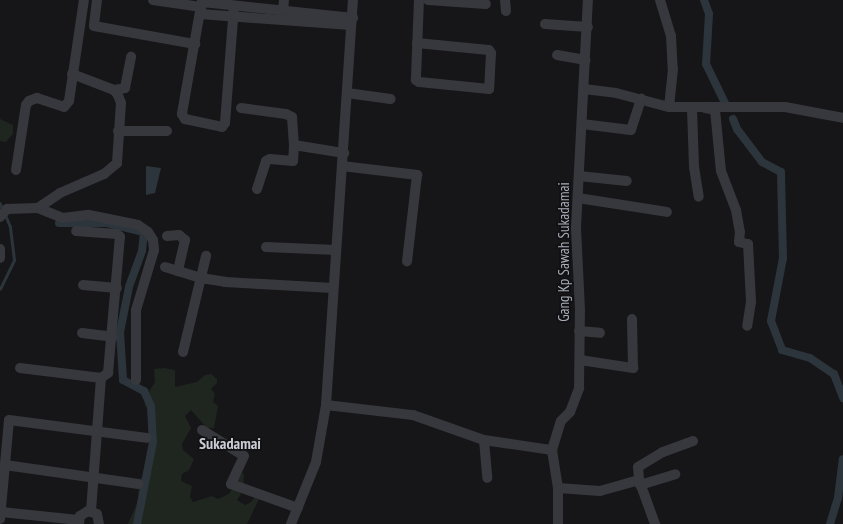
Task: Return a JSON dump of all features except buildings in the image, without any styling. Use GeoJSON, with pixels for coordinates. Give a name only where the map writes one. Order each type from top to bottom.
{"type":"FeatureCollection","features":[{"type":"Feature","properties":{"kind":"street"},"geometry":{"type":"LineString","coordinates":[[16,170],[26,106],[29,100],[37,98],[64,107],[67,106],[84,0]]}},
{"type":"Feature","properties":{"kind":"street"},"geometry":{"type":"LineString","coordinates":[[97,0],[94,26],[195,44]]}},
{"type":"Feature","properties":{"kind":"street"},"geometry":{"type":"LineString","coordinates":[[153,0],[201,6],[234,6],[283,11],[296,17]]}},
{"type":"Feature","properties":{"kind":"street"},"geometry":{"type":"LineString","coordinates":[[283,11],[284,0]]}},
{"type":"Feature","properties":{"kind":"street"},"geometry":{"type":"LineString","coordinates":[[291,524],[316,462],[326,405],[353,0]]}},
{"type":"Feature","properties":{"kind":"street"},"geometry":{"type":"LineString","coordinates":[[417,43],[489,50],[491,53],[489,89],[419,82],[416,77],[417,43],[419,0]]}},
{"type":"Feature","properties":{"kind":"street"},"geometry":{"type":"LineString","coordinates":[[428,0],[486,4]]}},
{"type":"Feature","properties":{"kind":"street"},"geometry":{"type":"LineString","coordinates":[[506,0],[506,11]]}},
{"type":"Feature","properties":{"kind":"street","name":"Gang Kp Sawah Sukadamai"},"geometry":{"type":"LineString","coordinates":[[552,450],[561,421],[570,412],[579,388],[580,360],[576,227],[588,27],[588,0]]}},
{"type":"Feature","properties":{"kind":"street"},"geometry":{"type":"LineString","coordinates":[[660,0],[671,36],[673,69],[669,107]]}},
{"type":"Feature","properties":{"kind":"street"},"geometry":{"type":"LineString","coordinates":[[201,6],[183,117],[222,127],[225,124],[232,16],[234,6]]}},
{"type":"Feature","properties":{"kind":"street"},"geometry":{"type":"LineString","coordinates":[[201,6],[232,16],[296,17],[352,22]]}},
{"type":"Feature","properties":{"kind":"street"},"geometry":{"type":"LineString","coordinates":[[545,24],[588,27]]}},
{"type":"Feature","properties":{"kind":"street"},"geometry":{"type":"LineString","coordinates":[[557,55],[586,60]]}},
{"type":"Feature","properties":{"kind":"street"},"geometry":{"type":"LineString","coordinates":[[72,74],[114,90],[125,88],[131,56]]}},
{"type":"Feature","properties":{"kind":"street"},"geometry":{"type":"LineString","coordinates":[[584,89],[616,93],[669,107],[785,107],[843,118]]}},
{"type":"Feature","properties":{"kind":"street"},"geometry":{"type":"LineString","coordinates":[[3,213],[38,208],[60,193],[111,170],[119,157],[118,131],[121,103],[114,90]]}},
{"type":"Feature","properties":{"kind":"street"},"geometry":{"type":"LineString","coordinates":[[348,93],[391,99]]}},
{"type":"Feature","properties":{"kind":"street"},"geometry":{"type":"LineString","coordinates":[[582,124],[631,130],[641,99]]}},
{"type":"Feature","properties":{"kind":"street"},"geometry":{"type":"LineString","coordinates":[[241,108],[286,114],[292,117],[294,145],[293,161],[270,159],[266,161],[257,189]]}},
{"type":"Feature","properties":{"kind":"street"},"geometry":{"type":"LineString","coordinates":[[696,108],[694,168],[699,197]]}},
{"type":"Feature","properties":{"kind":"street"},"geometry":{"type":"LineString","coordinates":[[696,108],[715,110],[721,171],[736,210],[740,232],[739,242],[748,244],[751,302],[747,326]]}},
{"type":"Feature","properties":{"kind":"street"},"geometry":{"type":"LineString","coordinates":[[118,131],[167,131]]}},
{"type":"Feature","properties":{"kind":"street"},"geometry":{"type":"LineString","coordinates":[[294,145],[344,153]]}},
{"type":"Feature","properties":{"kind":"street"},"geometry":{"type":"LineString","coordinates":[[342,166],[417,175],[407,261]]}},
{"type":"Feature","properties":{"kind":"street"},"geometry":{"type":"LineString","coordinates":[[579,176],[627,181]]}},
{"type":"Feature","properties":{"kind":"street"},"geometry":{"type":"LineString","coordinates":[[578,198],[666,212]]}},
{"type":"Feature","properties":{"kind":"street"},"geometry":{"type":"LineString","coordinates":[[38,208],[62,218],[88,215],[138,225],[148,232],[154,246],[136,310],[136,380]]}},
{"type":"Feature","properties":{"kind":"street"},"geometry":{"type":"LineString","coordinates":[[20,368],[101,378],[108,373],[113,337],[120,236],[117,234],[76,231]]}},
{"type":"Feature","properties":{"kind":"street"},"geometry":{"type":"LineString","coordinates":[[167,236],[179,234],[184,240],[178,271]]}},
{"type":"Feature","properties":{"kind":"street"},"geometry":{"type":"LineString","coordinates":[[266,247],[336,250]]}},
{"type":"Feature","properties":{"kind":"street"},"geometry":{"type":"LineString","coordinates":[[0,249],[0,258]]}},
{"type":"Feature","properties":{"kind":"street"},"geometry":{"type":"LineString","coordinates":[[183,352],[206,256]]}},
{"type":"Feature","properties":{"kind":"street"},"geometry":{"type":"LineString","coordinates":[[165,267],[201,278],[333,288]]}},
{"type":"Feature","properties":{"kind":"street"},"geometry":{"type":"LineString","coordinates":[[83,285],[117,288]]}},
{"type":"Feature","properties":{"kind":"street"},"geometry":{"type":"LineString","coordinates":[[580,360],[632,369],[634,361],[632,319]]}},
{"type":"Feature","properties":{"kind":"street"},"geometry":{"type":"LineString","coordinates":[[579,331],[600,333]]}},
{"type":"Feature","properties":{"kind":"street"},"geometry":{"type":"LineString","coordinates":[[82,334],[113,337]]}},
{"type":"Feature","properties":{"kind":"street"},"geometry":{"type":"LineString","coordinates":[[91,511],[101,378]]}},
{"type":"Feature","properties":{"kind":"street"},"geometry":{"type":"LineString","coordinates":[[326,405],[413,415],[484,440],[552,450],[558,488],[558,524]]}},
{"type":"Feature","properties":{"kind":"street"},"geometry":{"type":"LineString","coordinates":[[103,524],[97,514],[91,511],[82,513],[79,522],[0,515],[9,420],[147,438]]}},
{"type":"Feature","properties":{"kind":"street"},"geometry":{"type":"LineString","coordinates":[[202,430],[244,456],[232,484],[298,508]]}},
{"type":"Feature","properties":{"kind":"street"},"geometry":{"type":"LineString","coordinates":[[484,440],[488,478]]}},
{"type":"Feature","properties":{"kind":"street"},"geometry":{"type":"LineString","coordinates":[[655,524],[639,483],[638,467],[663,452],[693,441]]}},
{"type":"Feature","properties":{"kind":"street"},"geometry":{"type":"LineString","coordinates":[[5,465],[94,476],[139,484]]}},
{"type":"Feature","properties":{"kind":"street"},"geometry":{"type":"LineString","coordinates":[[558,488],[600,491],[675,474]]}},
{"type":"Feature","properties":{"kind":"shaded area"},"geometry":{"type":"Polygon","coordinates":[[[0,119],[13,125],[13,134],[6,142],[0,141],[0,119]]]}},
{"type":"Feature","properties":{"kind":"shaded area"},"geometry":{"type":"Polygon","coordinates":[[[146,166],[161,168],[155,193],[146,195],[146,166]]]}},
{"type":"Feature","properties":{"kind":"shaded area"},"geometry":{"type":"Polygon","coordinates":[[[164,368],[175,370],[175,387],[197,382],[205,375],[211,374],[217,379],[217,383],[211,389],[215,394],[213,402],[218,406],[214,428],[207,428],[191,410],[185,416],[191,428],[182,444],[183,450],[194,459],[189,470],[182,474],[181,481],[192,486],[190,497],[193,502],[212,496],[218,499],[229,494],[242,472],[244,475],[243,490],[237,500],[245,505],[250,503],[255,497],[259,499],[247,524],[128,524],[138,501],[139,480],[144,475],[152,449],[149,435],[155,416],[145,406],[144,400],[155,382],[154,369],[164,368]]]}},
{"type":"Feature","properties":{"kind":"waterway"},"geometry":{"type":"LineString","coordinates":[[704,0],[709,14],[706,64],[727,107]]}},
{"type":"Feature","properties":{"kind":"waterway"},"geometry":{"type":"LineString","coordinates":[[733,119],[737,129],[762,162],[781,172],[783,258],[771,321],[782,350],[810,358],[834,374],[843,398]]}},
{"type":"Feature","properties":{"kind":"waterway"},"geometry":{"type":"LineString","coordinates":[[0,203],[3,210]]}},
{"type":"Feature","properties":{"kind":"waterway"},"geometry":{"type":"LineString","coordinates":[[0,289],[14,260],[10,227],[5,215]]}},
{"type":"Feature","properties":{"kind":"waterway"},"geometry":{"type":"LineString","coordinates":[[59,223],[107,223],[144,232],[142,251],[129,287],[120,332],[123,380],[144,391],[151,406],[153,442],[137,524]]}},
{"type":"Feature","properties":{"kind":"waterway"},"geometry":{"type":"LineString","coordinates":[[830,524],[838,498],[843,459]]}},
{"type":"Feature","properties":{"kind":"district","name":"Sukadamai"},"geometry":{"type":"Point","coordinates":[230,443]}}]}
